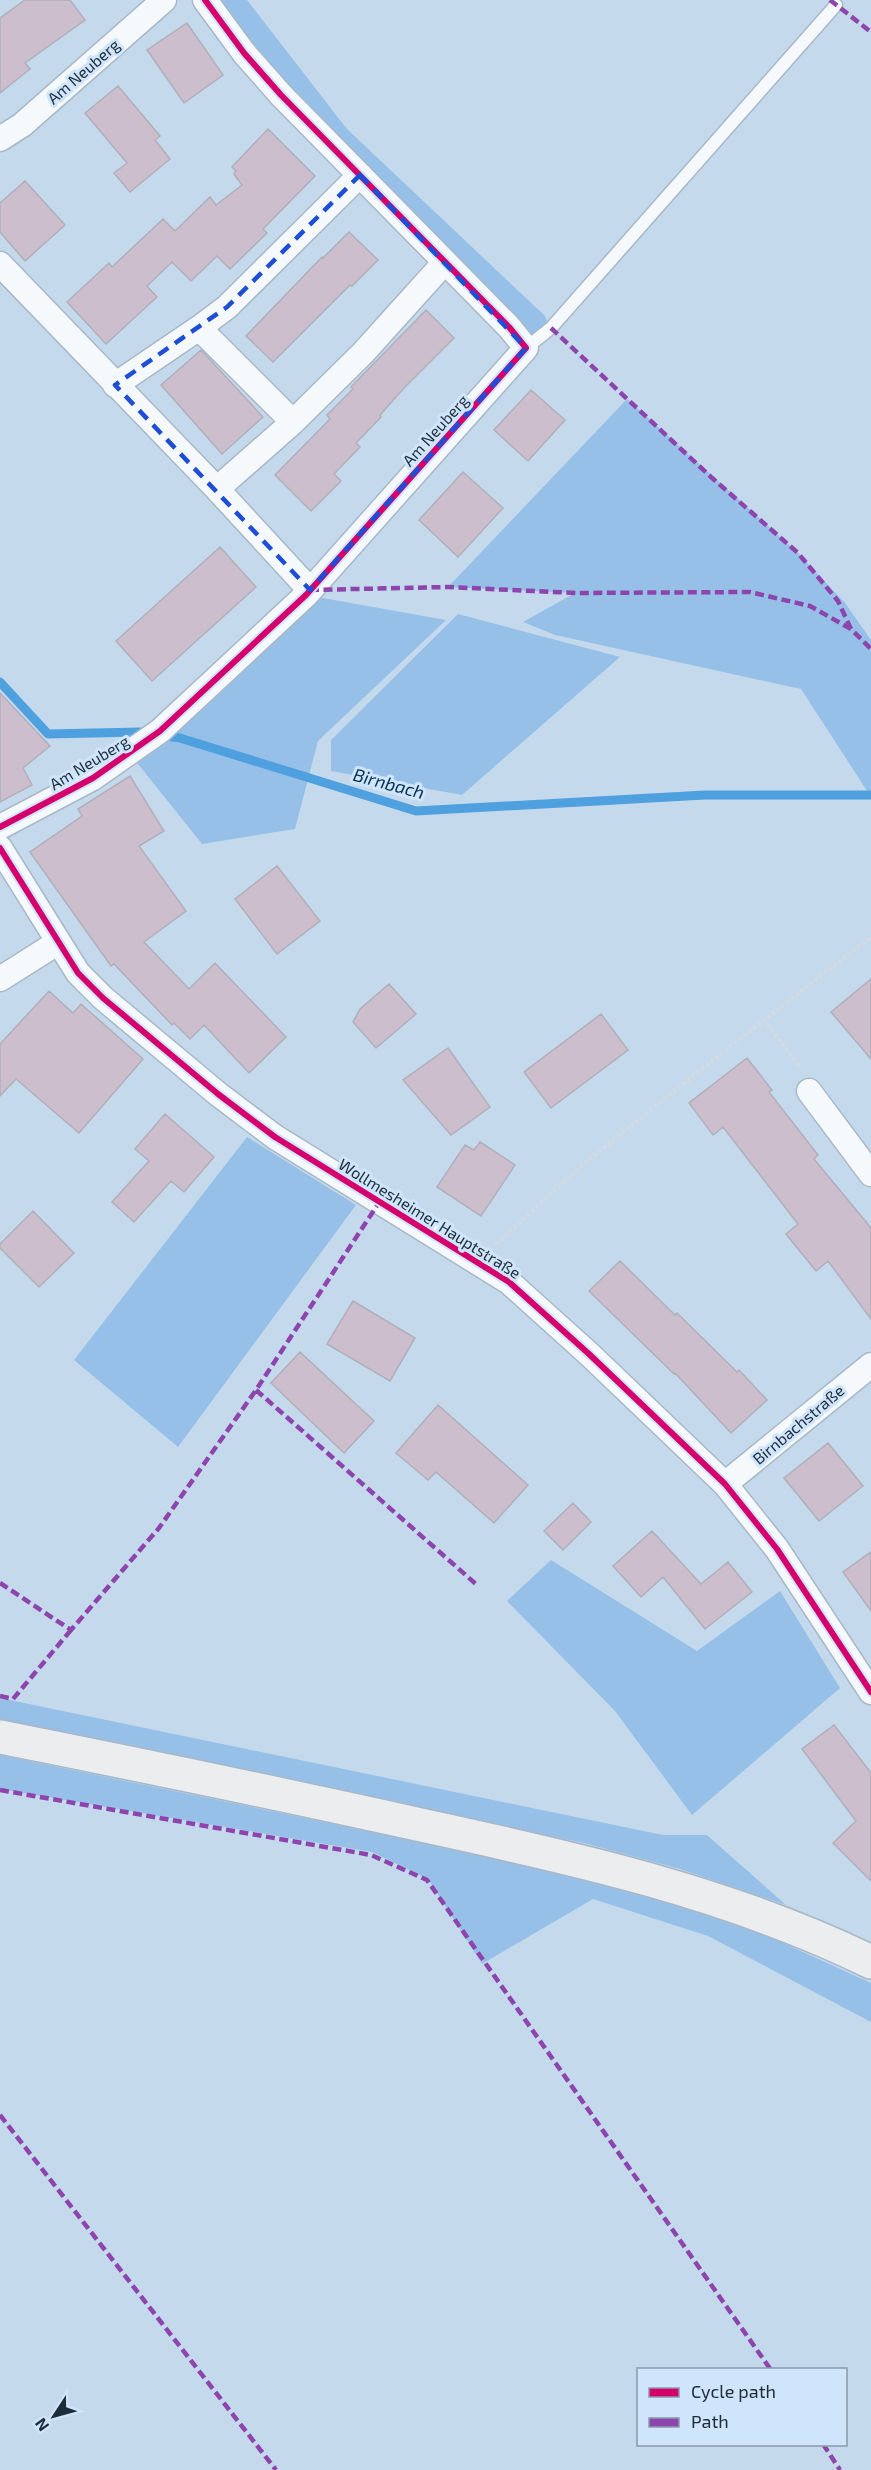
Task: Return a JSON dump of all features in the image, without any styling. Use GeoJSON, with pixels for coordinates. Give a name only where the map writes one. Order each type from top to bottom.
{"type":"FeatureCollection","features":[{"type":"Feature","properties":{"kind":"main road"},"geometry":{"type":"LineString","coordinates":[[0,1737],[557,1854],[694,1893],[837,1946],[871,1962]]}},
{"type":"Feature","properties":{"kind":"street","name":"Am Neuberg"},"geometry":{"type":"LineString","coordinates":[[0,140],[22,125],[164,0]]}},
{"type":"Feature","properties":{"kind":"street"},"geometry":{"type":"LineString","coordinates":[[205,0],[264,77],[526,348]]}},
{"type":"Feature","properties":{"kind":"street"},"geometry":{"type":"LineString","coordinates":[[115,385],[227,307],[360,175]]}},
{"type":"Feature","properties":{"kind":"street"},"geometry":{"type":"LineString","coordinates":[[217,489],[293,422],[363,353],[445,262]]}},
{"type":"Feature","properties":{"kind":"street"},"geometry":{"type":"LineString","coordinates":[[0,264],[217,489],[310,590]]}},
{"type":"Feature","properties":{"kind":"street"},"geometry":{"type":"LineString","coordinates":[[199,328],[293,422]]}},
{"type":"Feature","properties":{"kind":"street","name":"Am Neuberg"},"geometry":{"type":"LineString","coordinates":[[0,827],[110,768],[159,731],[310,590],[526,348]]}},
{"type":"Feature","properties":{"kind":"street","name":"Wollmesheimer Hauptstraße"},"geometry":{"type":"LineString","coordinates":[[0,848],[57,943],[78,973],[103,998],[235,1108],[307,1157],[509,1282],[725,1484],[777,1549],[871,1692]]}},
{"type":"Feature","properties":{"kind":"street"},"geometry":{"type":"LineString","coordinates":[[0,979],[57,943]]}},
{"type":"Feature","properties":{"kind":"street"},"geometry":{"type":"LineString","coordinates":[[809,1090],[871,1174]]}},
{"type":"Feature","properties":{"kind":"street","name":"Birnbachstraße"},"geometry":{"type":"LineString","coordinates":[[725,1484],[871,1365]]}},
{"type":"Feature","properties":{"kind":"lane"},"geometry":{"type":"LineString","coordinates":[[526,348],[551,328],[836,5]]}},
{"type":"Feature","properties":{"kind":"path"},"geometry":{"type":"LineString","coordinates":[[477,1262],[585,1163],[871,937]]}},
{"type":"Feature","properties":{"kind":"path"},"geometry":{"type":"LineString","coordinates":[[764,1020],[804,1074],[809,1090]]}},
{"type":"Feature","properties":{"kind":"highlighted area"},"geometry":{"type":"Polygon","coordinates":[[[360,175],[526,348],[310,590],[115,385],[227,307],[360,175]]]}},
{"type":"Feature","properties":{"kind":"shaded area"},"geometry":{"type":"Polygon","coordinates":[[[205,0],[247,0],[347,129],[544,315],[551,328],[526,348],[205,0]]]}},
{"type":"Feature","properties":{"kind":"shaded area"},"geometry":{"type":"Polygon","coordinates":[[[627,399],[798,553],[845,603],[871,640],[871,797],[801,689],[555,635],[523,622],[575,593],[448,587],[627,399]]]}},
{"type":"Feature","properties":{"kind":"shaded area"},"geometry":{"type":"Polygon","coordinates":[[[306,595],[446,620],[318,741],[295,829],[202,844],[134,759],[306,595]]]}},
{"type":"Feature","properties":{"kind":"shaded area"},"geometry":{"type":"Polygon","coordinates":[[[458,614],[620,657],[462,795],[331,771],[331,740],[458,614]]]}},
{"type":"Feature","properties":{"kind":"shaded area"},"geometry":{"type":"Polygon","coordinates":[[[247,1137],[356,1205],[178,1447],[74,1360],[247,1137]]]}},
{"type":"Feature","properties":{"kind":"shaded area"},"geometry":{"type":"Polygon","coordinates":[[[551,1560],[697,1651],[780,1591],[840,1688],[692,1815],[615,1711],[507,1601],[551,1560]]]}},
{"type":"Feature","properties":{"kind":"shaded area"},"geometry":{"type":"Polygon","coordinates":[[[0,1698],[663,1835],[707,1835],[786,1905],[680,1869],[584,1843],[0,1720],[0,1698]]]}},
{"type":"Feature","properties":{"kind":"shaded area"},"geometry":{"type":"Polygon","coordinates":[[[0,1755],[599,1881],[746,1926],[871,1983],[871,2022],[708,1936],[593,1899],[482,1964],[428,1879],[372,1852],[0,1789],[0,1755]]]}},
{"type":"Feature","properties":{"kind":"building"},"geometry":{"type":"Polygon","coordinates":[[[25,0],[70,0],[85,20],[25,63],[30,69],[0,93],[0,18],[25,0]]]}},
{"type":"Feature","properties":{"kind":"building"},"geometry":{"type":"Polygon","coordinates":[[[187,23],[223,75],[184,103],[147,50],[187,23]]]}},
{"type":"Feature","properties":{"kind":"building"},"geometry":{"type":"Polygon","coordinates":[[[118,86],[160,136],[155,140],[170,159],[130,192],[114,173],[127,163],[85,113],[118,86]]]}},
{"type":"Feature","properties":{"kind":"building"},"geometry":{"type":"Polygon","coordinates":[[[268,129],[315,176],[263,229],[267,233],[230,269],[217,256],[191,281],[172,262],[147,286],[157,297],[106,344],[67,302],[109,263],[112,267],[163,219],[175,231],[210,197],[216,205],[242,185],[232,167],[268,129]]]}},
{"type":"Feature","properties":{"kind":"building"},"geometry":{"type":"Polygon","coordinates":[[[25,181],[65,225],[25,261],[0,232],[0,203],[25,181]]]}},
{"type":"Feature","properties":{"kind":"building"},"geometry":{"type":"Polygon","coordinates":[[[349,232],[378,260],[273,362],[246,336],[349,232]]]}},
{"type":"Feature","properties":{"kind":"building"},"geometry":{"type":"Polygon","coordinates":[[[426,310],[454,338],[404,388],[356,443],[360,447],[334,474],[341,481],[311,511],[275,475],[330,419],[327,415],[353,389],[351,387],[426,310]]]}},
{"type":"Feature","properties":{"kind":"building"},"geometry":{"type":"Polygon","coordinates":[[[201,350],[263,417],[222,454],[161,385],[201,350]]]}},
{"type":"Feature","properties":{"kind":"building"},"geometry":{"type":"Polygon","coordinates":[[[531,390],[565,420],[528,461],[494,430],[531,390]]]}},
{"type":"Feature","properties":{"kind":"building"},"geometry":{"type":"Polygon","coordinates":[[[463,472],[503,508],[458,557],[419,520],[463,472]]]}},
{"type":"Feature","properties":{"kind":"building"},"geometry":{"type":"Polygon","coordinates":[[[220,547],[256,587],[152,681],[116,641],[220,547]]]}},
{"type":"Feature","properties":{"kind":"building"},"geometry":{"type":"Polygon","coordinates":[[[0,693],[50,746],[23,768],[32,785],[0,802],[0,693]]]}},
{"type":"Feature","properties":{"kind":"building"},"geometry":{"type":"Polygon","coordinates":[[[130,776],[164,831],[139,846],[186,911],[144,942],[189,989],[215,963],[286,1037],[249,1073],[204,1025],[190,1039],[174,1023],[172,1025],[114,964],[111,966],[30,852],[82,816],[78,809],[130,776]]]}},
{"type":"Feature","properties":{"kind":"building"},"geometry":{"type":"Polygon","coordinates":[[[277,866],[320,921],[277,954],[235,899],[277,866]]]}},
{"type":"Feature","properties":{"kind":"building"},"geometry":{"type":"Polygon","coordinates":[[[871,979],[871,1059],[831,1012],[871,979]]]}},
{"type":"Feature","properties":{"kind":"building"},"geometry":{"type":"Polygon","coordinates":[[[389,984],[416,1014],[376,1048],[353,1022],[360,1009],[389,984]]]}},
{"type":"Feature","properties":{"kind":"building"},"geometry":{"type":"Polygon","coordinates":[[[49,991],[73,1013],[81,1004],[143,1059],[79,1133],[16,1079],[0,1096],[0,1044],[49,991]]]}},
{"type":"Feature","properties":{"kind":"building"},"geometry":{"type":"Polygon","coordinates":[[[601,1014],[628,1050],[551,1108],[524,1072],[601,1014]]]}},
{"type":"Feature","properties":{"kind":"building"},"geometry":{"type":"Polygon","coordinates":[[[448,1048],[490,1107],[451,1135],[403,1080],[448,1048]]]}},
{"type":"Feature","properties":{"kind":"building"},"geometry":{"type":"Polygon","coordinates":[[[747,1058],[772,1090],[769,1092],[818,1155],[814,1159],[871,1228],[871,1319],[828,1261],[816,1271],[786,1234],[798,1224],[723,1127],[713,1135],[689,1103],[747,1058]]]}},
{"type":"Feature","properties":{"kind":"building"},"geometry":{"type":"Polygon","coordinates":[[[165,1114],[214,1157],[184,1192],[171,1181],[134,1222],[112,1202],[149,1161],[135,1149],[165,1114]]]}},
{"type":"Feature","properties":{"kind":"building"},"geometry":{"type":"Polygon","coordinates":[[[480,1142],[515,1165],[481,1216],[437,1187],[465,1145],[474,1150],[480,1142]]]}},
{"type":"Feature","properties":{"kind":"building"},"geometry":{"type":"Polygon","coordinates":[[[33,1211],[74,1253],[39,1287],[0,1248],[0,1244],[33,1211]]]}},
{"type":"Feature","properties":{"kind":"building"},"geometry":{"type":"Polygon","coordinates":[[[620,1261],[737,1372],[739,1370],[767,1400],[731,1433],[675,1373],[589,1291],[620,1261]]]}},
{"type":"Feature","properties":{"kind":"building"},"geometry":{"type":"Polygon","coordinates":[[[353,1301],[415,1338],[390,1381],[327,1344],[353,1301]]]}},
{"type":"Feature","properties":{"kind":"building"},"geometry":{"type":"Polygon","coordinates":[[[300,1352],[374,1421],[344,1453],[271,1383],[300,1352]]]}},
{"type":"Feature","properties":{"kind":"building"},"geometry":{"type":"Polygon","coordinates":[[[438,1405],[528,1485],[494,1523],[436,1472],[428,1480],[396,1453],[438,1405]]]}},
{"type":"Feature","properties":{"kind":"building"},"geometry":{"type":"Polygon","coordinates":[[[828,1443],[863,1486],[819,1521],[784,1478],[828,1443]]]}},
{"type":"Feature","properties":{"kind":"building"},"geometry":{"type":"Polygon","coordinates":[[[573,1503],[591,1522],[563,1550],[544,1531],[573,1503]]]}},
{"type":"Feature","properties":{"kind":"building"},"geometry":{"type":"Polygon","coordinates":[[[652,1531],[701,1584],[728,1562],[752,1592],[705,1629],[663,1577],[641,1597],[613,1566],[652,1531]]]}},
{"type":"Feature","properties":{"kind":"building"},"geometry":{"type":"Polygon","coordinates":[[[871,1552],[871,1611],[843,1572],[871,1552]]]}},
{"type":"Feature","properties":{"kind":"building"},"geometry":{"type":"Polygon","coordinates":[[[834,1725],[871,1773],[871,1881],[833,1843],[856,1821],[802,1749],[834,1725]]]}},
{"type":"Feature","properties":{"kind":"waterway","name":"Birnbach"},"geometry":{"type":"LineString","coordinates":[[0,682],[48,734],[140,732],[180,738],[416,811],[705,795],[871,795]]}},
{"type":"Feature","properties":{"kind":"marked path"},"geometry":{"type":"LineString","coordinates":[[830,0],[871,32]]}},
{"type":"Feature","properties":{"kind":"marked path"},"geometry":{"type":"LineString","coordinates":[[551,328],[711,477],[798,553],[838,601],[851,629]]}},
{"type":"Feature","properties":{"kind":"marked path"},"geometry":{"type":"LineString","coordinates":[[310,590],[448,587],[576,593],[750,592],[810,606],[851,629],[871,649]]}},
{"type":"Feature","properties":{"kind":"marked path"},"geometry":{"type":"LineString","coordinates":[[0,1583],[71,1630],[159,1528],[256,1390],[380,1201]]}},
{"type":"Feature","properties":{"kind":"marked path"},"geometry":{"type":"LineString","coordinates":[[256,1390],[477,1585]]}},
{"type":"Feature","properties":{"kind":"marked path"},"geometry":{"type":"LineString","coordinates":[[0,1696],[13,1699],[71,1630]]}},
{"type":"Feature","properties":{"kind":"marked path"},"geometry":{"type":"LineString","coordinates":[[0,1790],[371,1855],[427,1880],[770,2368]]}},
{"type":"Feature","properties":{"kind":"marked path"},"geometry":{"type":"LineString","coordinates":[[0,2115],[276,2470]]}},
{"type":"Feature","properties":{"kind":"marked path"},"geometry":{"type":"LineString","coordinates":[[824,2446],[840,2470]]}},
{"type":"Feature","properties":{"kind":"cycle path"},"geometry":{"type":"LineString","coordinates":[[0,827],[93,778],[160,731],[306,595],[526,348],[509,327],[281,95],[244,53],[205,0]]}},
{"type":"Feature","properties":{"kind":"cycle path"},"geometry":{"type":"LineString","coordinates":[[0,848],[78,973],[103,998],[218,1094],[275,1137],[509,1282],[589,1354],[725,1484],[777,1549],[871,1692]]}}]}
